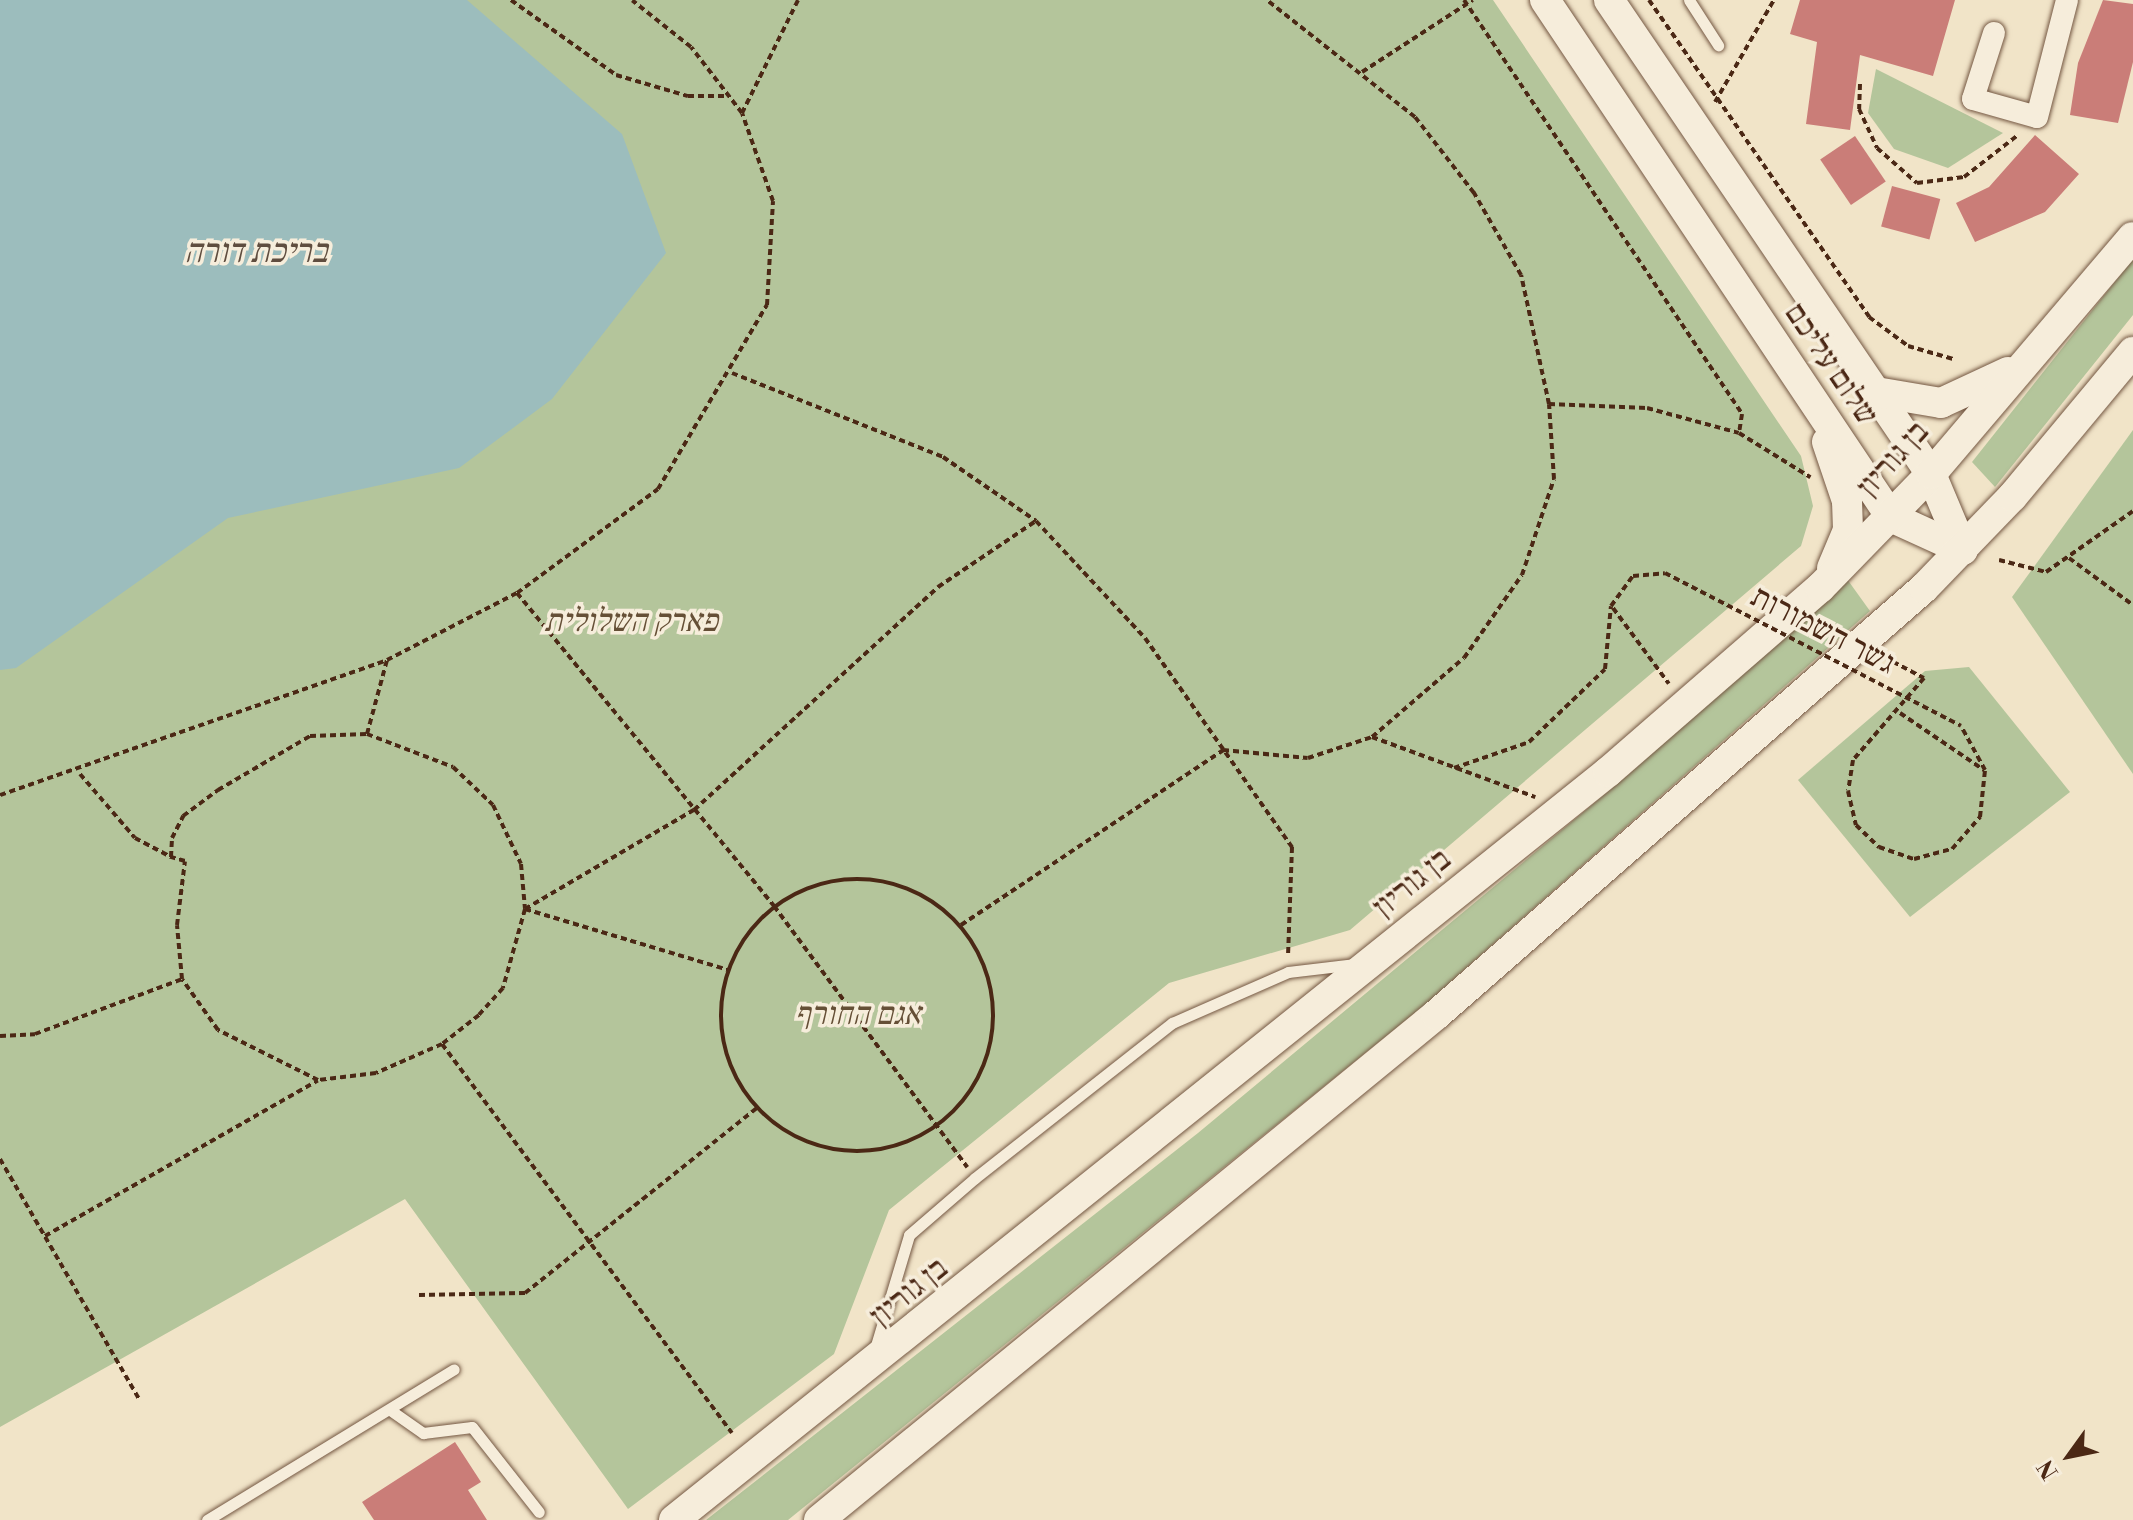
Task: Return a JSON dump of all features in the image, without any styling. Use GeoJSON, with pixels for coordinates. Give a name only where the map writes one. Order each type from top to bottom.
{"type":"FeatureCollection","features":[{"type":"Feature","properties":{"kind":"main road","name":"שלום עליכם"},"geometry":{"type":"LineString","coordinates":[[1545,0],[1891,517]]}},
{"type":"Feature","properties":{"kind":"main road","name":"שלום עליכם"},"geometry":{"type":"LineString","coordinates":[[1609,0],[1931,474],[1963,550]]}},
{"type":"Feature","properties":{"kind":"main road","name":"בן גוריון"},"geometry":{"type":"LineString","coordinates":[[674,1520],[868,1372],[1563,808],[1820,588],[1931,474],[2133,237]]}},
{"type":"Feature","properties":{"kind":"main road"},"geometry":{"type":"LineString","coordinates":[[819,1520],[1436,1015],[1859,645],[1963,550],[2133,352]]}},
{"type":"Feature","properties":{"kind":"main road"},"geometry":{"type":"LineString","coordinates":[[1876,392],[1941,403],[2026,360]]}},
{"type":"Feature","properties":{"kind":"main road"},"geometry":{"type":"LineString","coordinates":[[1809,396],[1847,501],[1848,530],[1820,588]]}},
{"type":"Feature","properties":{"kind":"main road"},"geometry":{"type":"LineString","coordinates":[[1891,517],[1963,550]]}},
{"type":"Feature","properties":{"kind":"street"},"geometry":{"type":"LineString","coordinates":[[1994,33],[1973,99],[2037,117],[2067,0]]}},
{"type":"Feature","properties":{"kind":"lane"},"geometry":{"type":"LineString","coordinates":[[1689,0],[1718,45]]}},
{"type":"Feature","properties":{"kind":"lane"},"geometry":{"type":"LineString","coordinates":[[868,1372],[909,1235],[975,1178],[1172,1023],[1288,972],[1369,963]]}},
{"type":"Feature","properties":{"kind":"lane"},"geometry":{"type":"LineString","coordinates":[[207,1520],[393,1412],[454,1369]]}},
{"type":"Feature","properties":{"kind":"lane"},"geometry":{"type":"LineString","coordinates":[[393,1412],[423,1433],[472,1427],[539,1512]]}},
{"type":"Feature","properties":{"kind":"path"},"geometry":{"type":"LineString","coordinates":[[511,0],[616,75],[688,96],[728,96]]}},
{"type":"Feature","properties":{"kind":"path"},"geometry":{"type":"LineString","coordinates":[[0,795],[80,773],[387,660],[517,593],[658,489],[732,373],[767,305],[773,201],[742,113],[691,47],[632,0]]}},
{"type":"Feature","properties":{"kind":"path"},"geometry":{"type":"LineString","coordinates":[[742,113],[798,0]]}},
{"type":"Feature","properties":{"kind":"path"},"geometry":{"type":"LineString","coordinates":[[961,925],[1223,750],[1308,758],[1372,737],[1464,658],[1522,575],[1554,479],[1549,404],[1521,275],[1440,150],[1362,72],[1267,0]]}},
{"type":"Feature","properties":{"kind":"path"},"geometry":{"type":"LineString","coordinates":[[1362,72],[1465,2],[1473,0]]}},
{"type":"Feature","properties":{"kind":"path"},"geometry":{"type":"LineString","coordinates":[[1649,0],[1869,317],[1908,346],[1953,359]]}},
{"type":"Feature","properties":{"kind":"path"},"geometry":{"type":"LineString","coordinates":[[1698,131],[1774,0]]}},
{"type":"Feature","properties":{"kind":"path"},"geometry":{"type":"LineString","coordinates":[[1465,2],[1742,414],[1739,433]]}},
{"type":"Feature","properties":{"kind":"path"},"geometry":{"type":"LineString","coordinates":[[1860,84],[1859,109],[1877,148],[1917,183],[1964,177],[2037,117]]}},
{"type":"Feature","properties":{"kind":"path"},"geometry":{"type":"LineString","coordinates":[[732,373],[943,457],[1036,521],[1145,638],[1292,847],[1288,972]]}},
{"type":"Feature","properties":{"kind":"path"},"geometry":{"type":"LineString","coordinates":[[1549,404],[1647,408],[1739,433],[1847,501]]}},
{"type":"Feature","properties":{"kind":"path"},"geometry":{"type":"LineString","coordinates":[[1999,560],[2046,572],[2133,511]]}},
{"type":"Feature","properties":{"kind":"path"},"geometry":{"type":"LineString","coordinates":[[525,909],[694,810],[938,587],[1036,521]]}},
{"type":"Feature","properties":{"kind":"path"},"geometry":{"type":"LineString","coordinates":[[2069,558],[2133,605]]}},
{"type":"Feature","properties":{"kind":"path","name":"גשר השמורות"},"geometry":{"type":"LineString","coordinates":[[1611,606],[1633,576],[1665,573],[1961,726],[1985,770]]}},
{"type":"Feature","properties":{"kind":"path"},"geometry":{"type":"LineString","coordinates":[[517,593],[774,906],[975,1178]]}},
{"type":"Feature","properties":{"kind":"path"},"geometry":{"type":"LineString","coordinates":[[1454,768],[1529,742],[1605,669],[1611,606]]}},
{"type":"Feature","properties":{"kind":"path"},"geometry":{"type":"LineString","coordinates":[[1611,606],[1686,704]]}},
{"type":"Feature","properties":{"kind":"path"},"geometry":{"type":"LineString","coordinates":[[1859,645],[1924,678],[1900,713],[1866,740],[1850,775],[1856,825],[1879,847],[1914,859],[1952,849],[1980,817],[1985,770],[1900,713]]}},
{"type":"Feature","properties":{"kind":"path"},"geometry":{"type":"LineString","coordinates":[[367,734],[387,660]]}},
{"type":"Feature","properties":{"kind":"path"},"geometry":{"type":"LineString","coordinates":[[45,1236],[318,1080],[376,1073],[442,1044],[503,988],[525,909],[521,864],[493,805],[453,767],[367,734],[310,736],[262,762],[183,816],[171,857]]}},
{"type":"Feature","properties":{"kind":"path"},"geometry":{"type":"LineString","coordinates":[[1372,737],[1563,808]]}},
{"type":"Feature","properties":{"kind":"path"},"geometry":{"type":"LineString","coordinates":[[80,773],[135,838],[185,861],[177,925],[182,979],[218,1030],[318,1080]]}},
{"type":"Feature","properties":{"kind":"path"},"geometry":{"type":"LineString","coordinates":[[854,878],[897,884],[961,925],[987,973],[994,1016],[980,1072],[966,1098],[936,1126],[900,1145],[862,1152],[823,1148],[757,1108],[724,1043],[728,970],[746,934],[774,906],[812,885],[854,878]]}},
{"type":"Feature","properties":{"kind":"path"},"geometry":{"type":"LineString","coordinates":[[525,909],[728,970]]}},
{"type":"Feature","properties":{"kind":"path"},"geometry":{"type":"LineString","coordinates":[[0,1036],[35,1034],[182,979]]}},
{"type":"Feature","properties":{"kind":"path"},"geometry":{"type":"LineString","coordinates":[[442,1044],[732,1433]]}},
{"type":"Feature","properties":{"kind":"path"},"geometry":{"type":"LineString","coordinates":[[419,1295],[525,1293],[757,1108]]}},
{"type":"Feature","properties":{"kind":"path"},"geometry":{"type":"LineString","coordinates":[[0,1159],[139,1399]]}},
{"type":"Feature","properties":{"kind":"green space","name":"פארק השלולית"},"geometry":{"type":"Polygon","coordinates":[[[0,0],[1493,0],[1801,456],[1813,506],[1801,546],[1350,930],[1169,983],[889,1210],[834,1354],[628,1509],[405,1199],[0,1427],[0,0]]]}},
{"type":"Feature","properties":{"kind":"green space"},"geometry":{"type":"Polygon","coordinates":[[[1876,69],[2003,133],[1948,168],[1894,149],[1868,113],[1876,69]]]}},
{"type":"Feature","properties":{"kind":"green space"},"geometry":{"type":"Polygon","coordinates":[[[2133,259],[2133,315],[1995,487],[1972,462],[2133,259]]]}},
{"type":"Feature","properties":{"kind":"green space"},"geometry":{"type":"Polygon","coordinates":[[[2133,430],[2133,774],[2012,597],[2133,430]]]}},
{"type":"Feature","properties":{"kind":"green space"},"geometry":{"type":"Polygon","coordinates":[[[1847,579],[1870,611],[1422,1007],[788,1520],[706,1520],[1198,1133],[1628,775],[1847,579]]]}},
{"type":"Feature","properties":{"kind":"green space"},"geometry":{"type":"Polygon","coordinates":[[[1969,667],[2070,792],[1910,917],[1798,780],[1925,671],[1969,667]]]}},
{"type":"Feature","properties":{"kind":"water","name":"בריכת דורה"},"geometry":{"type":"Polygon","coordinates":[[[0,0],[467,0],[622,134],[666,253],[552,399],[459,468],[228,518],[16,668],[0,670],[0,0]]]}},
{"type":"Feature","properties":{"kind":"building"},"geometry":{"type":"Polygon","coordinates":[[[1800,0],[1955,0],[1933,76],[1860,55],[1850,130],[1806,124],[1817,42],[1790,34],[1800,0]]]}},
{"type":"Feature","properties":{"kind":"building"},"geometry":{"type":"Polygon","coordinates":[[[2103,0],[2133,4],[2133,62],[2118,123],[2070,115],[2078,63],[2103,0]]]}},
{"type":"Feature","properties":{"kind":"building"},"geometry":{"type":"Polygon","coordinates":[[[2035,135],[2079,174],[2045,212],[1975,242],[1956,203],[1989,187],[2035,135]]]}},
{"type":"Feature","properties":{"kind":"building"},"geometry":{"type":"Polygon","coordinates":[[[1855,136],[1886,182],[1851,205],[1820,159],[1855,136]]]}},
{"type":"Feature","properties":{"kind":"building"},"geometry":{"type":"Polygon","coordinates":[[[1892,186],[1940,199],[1929,240],[1881,227],[1892,186]]]}},
{"type":"Feature","properties":{"kind":"building"},"geometry":{"type":"Polygon","coordinates":[[[455,1442],[481,1482],[468,1490],[487,1520],[374,1520],[362,1502],[455,1442]]]}},
{"type":"Feature","properties":{"kind":"park label","name":"אגם החורף"},"geometry":{"type":"Point","coordinates":[858,1014]}}]}
